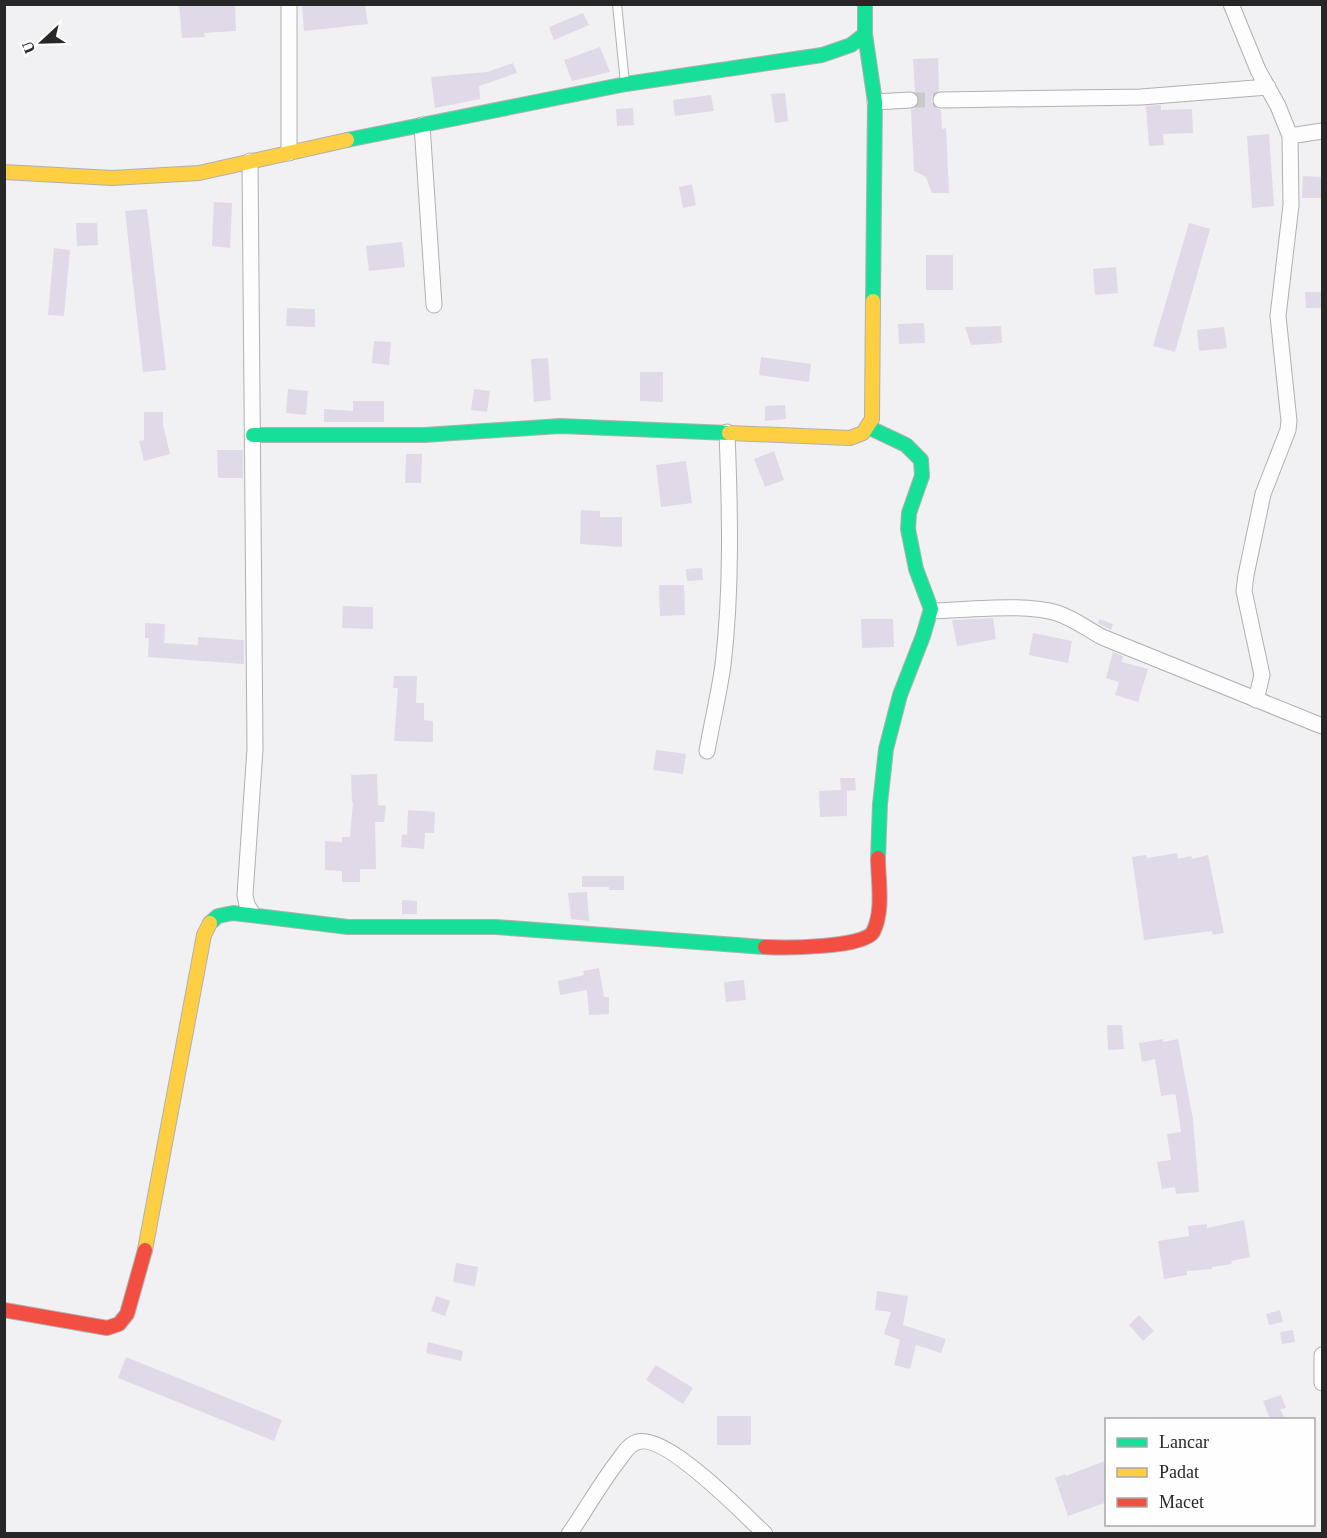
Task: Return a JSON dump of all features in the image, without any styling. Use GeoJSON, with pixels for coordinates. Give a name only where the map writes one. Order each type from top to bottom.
{"type":"FeatureCollection","features":[{"type":"Feature","properties":{"kind":"street"},"geometry":{"type":"LineString","coordinates":[[289,4],[289,153]]}},
{"type":"Feature","properties":{"kind":"street"},"geometry":{"type":"LineString","coordinates":[[253,435],[424,435],[560,426],[850,438],[863,433],[872,419],[875,102],[865,34],[865,4]]}},
{"type":"Feature","properties":{"kind":"street"},"geometry":{"type":"LineString","coordinates":[[1231,4],[1258,70],[1278,106],[1290,136],[1291,205],[1278,316],[1289,421],[1288,430],[1263,494],[1244,591],[1262,675],[1256,700]]}},
{"type":"Feature","properties":{"kind":"street"},"geometry":{"type":"LineString","coordinates":[[4,172],[112,178],[199,173],[626,84],[822,55],[851,45],[865,34]]}},
{"type":"Feature","properties":{"kind":"street"},"geometry":{"type":"LineString","coordinates":[[941,100],[1141,96],[1268,87]]}},
{"type":"Feature","properties":{"kind":"street"},"geometry":{"type":"LineString","coordinates":[[875,102],[910,100]]}},
{"type":"Feature","properties":{"kind":"street"},"geometry":{"type":"LineString","coordinates":[[423,125],[434,305]]}},
{"type":"Feature","properties":{"kind":"street"},"geometry":{"type":"LineString","coordinates":[[1290,136],[1323,131]]}},
{"type":"Feature","properties":{"kind":"street"},"geometry":{"type":"LineString","coordinates":[[250,161],[255,748],[245,895],[247,905],[253,914]]}},
{"type":"Feature","properties":{"kind":"street"},"geometry":{"type":"LineString","coordinates":[[4,1310],[108,1328],[116,1327],[123,1322],[138,1281],[149,1235],[204,935],[208,924],[216,916],[225,913],[253,914],[348,927],[496,927],[711,944],[812,946],[853,942],[872,934],[878,916],[881,789],[888,733],[896,705],[932,611],[913,556],[908,522],[910,504],[921,482],[923,470],[921,461],[918,454],[909,447],[868,427]]}},
{"type":"Feature","properties":{"kind":"street"},"geometry":{"type":"LineString","coordinates":[[707,751],[723,665],[728,592],[730,523],[727,432]]}},
{"type":"Feature","properties":{"kind":"street"},"geometry":{"type":"LineString","coordinates":[[932,611],[1037,608],[1058,613],[1102,637],[1323,726]]}},
{"type":"Feature","properties":{"kind":"street"},"geometry":{"type":"LineString","coordinates":[[1323,1354],[1323,1383]]}},
{"type":"Feature","properties":{"kind":"street"},"geometry":{"type":"LineString","coordinates":[[568,1533],[606,1477],[633,1443],[647,1440],[665,1448],[712,1483],[765,1533]]}},
{"type":"Feature","properties":{"kind":"lane"},"geometry":{"type":"LineString","coordinates":[[616,4],[626,84]]}},
{"type":"Feature","properties":{"kind":"building"},"geometry":{"type":"Polygon","coordinates":[[[179,4],[235,4],[236,31],[204,33],[205,37],[182,38],[179,4]]]}},
{"type":"Feature","properties":{"kind":"building"},"geometry":{"type":"Polygon","coordinates":[[[302,4],[365,4],[368,24],[304,31],[302,4]]]}},
{"type":"Feature","properties":{"kind":"building"},"geometry":{"type":"Polygon","coordinates":[[[583,13],[589,25],[554,40],[549,27],[583,13]]]}},
{"type":"Feature","properties":{"kind":"building"},"geometry":{"type":"Polygon","coordinates":[[[600,47],[610,72],[572,81],[564,60],[600,47]]]}},
{"type":"Feature","properties":{"kind":"building"},"geometry":{"type":"Polygon","coordinates":[[[938,58],[939,91],[933,95],[931,101],[936,108],[941,110],[942,129],[946,128],[949,193],[932,193],[926,177],[914,171],[911,110],[916,108],[920,100],[915,92],[913,59],[938,58]]]}},
{"type":"Feature","properties":{"kind":"building"},"geometry":{"type":"Polygon","coordinates":[[[513,63],[517,73],[479,86],[480,99],[435,108],[431,77],[487,72],[513,63]]]}},
{"type":"Feature","properties":{"kind":"building"},"geometry":{"type":"Polygon","coordinates":[[[785,93],[788,121],[775,123],[771,94],[785,93]]]}},
{"type":"Feature","properties":{"kind":"building"},"geometry":{"type":"Polygon","coordinates":[[[711,95],[714,111],[675,116],[673,100],[711,95]]]}},
{"type":"Feature","properties":{"kind":"building"},"geometry":{"type":"Polygon","coordinates":[[[1161,105],[1161,110],[1192,109],[1193,133],[1163,134],[1164,145],[1149,146],[1146,106],[1161,105]]]}},
{"type":"Feature","properties":{"kind":"building"},"geometry":{"type":"Polygon","coordinates":[[[633,108],[634,125],[617,126],[616,109],[633,108]]]}},
{"type":"Feature","properties":{"kind":"building"},"geometry":{"type":"Polygon","coordinates":[[[1269,134],[1274,206],[1252,208],[1247,136],[1269,134]]]}},
{"type":"Feature","properties":{"kind":"building"},"geometry":{"type":"Polygon","coordinates":[[[1303,176],[1323,177],[1323,198],[1302,198],[1303,176]]]}},
{"type":"Feature","properties":{"kind":"building"},"geometry":{"type":"Polygon","coordinates":[[[692,184],[696,205],[683,208],[679,187],[692,184]]]}},
{"type":"Feature","properties":{"kind":"building"},"geometry":{"type":"Polygon","coordinates":[[[214,202],[232,203],[230,248],[212,246],[214,202]]]}},
{"type":"Feature","properties":{"kind":"building"},"geometry":{"type":"Polygon","coordinates":[[[147,209],[166,370],[143,372],[125,211],[147,209]]]}},
{"type":"Feature","properties":{"kind":"building"},"geometry":{"type":"Polygon","coordinates":[[[76,223],[97,223],[98,245],[77,246],[76,223]]]}},
{"type":"Feature","properties":{"kind":"building"},"geometry":{"type":"Polygon","coordinates":[[[1189,223],[1210,229],[1175,352],[1153,346],[1189,223]]]}},
{"type":"Feature","properties":{"kind":"building"},"geometry":{"type":"Polygon","coordinates":[[[402,242],[405,267],[369,271],[366,246],[402,242]]]}},
{"type":"Feature","properties":{"kind":"building"},"geometry":{"type":"Polygon","coordinates":[[[54,248],[70,250],[64,316],[48,315],[54,248]]]}},
{"type":"Feature","properties":{"kind":"building"},"geometry":{"type":"Polygon","coordinates":[[[926,255],[953,255],[953,290],[926,290],[926,255]]]}},
{"type":"Feature","properties":{"kind":"building"},"geometry":{"type":"Polygon","coordinates":[[[1116,267],[1118,293],[1095,295],[1093,269],[1116,267]]]}},
{"type":"Feature","properties":{"kind":"building"},"geometry":{"type":"Polygon","coordinates":[[[1305,292],[1323,292],[1323,308],[1306,308],[1305,292]]]}},
{"type":"Feature","properties":{"kind":"building"},"geometry":{"type":"Polygon","coordinates":[[[287,308],[315,309],[315,327],[286,326],[287,308]]]}},
{"type":"Feature","properties":{"kind":"building"},"geometry":{"type":"Polygon","coordinates":[[[924,323],[925,343],[899,344],[898,324],[924,323]]]}},
{"type":"Feature","properties":{"kind":"building"},"geometry":{"type":"Polygon","coordinates":[[[1001,326],[1002,343],[971,345],[965,327],[1001,326]]]}},
{"type":"Feature","properties":{"kind":"building"},"geometry":{"type":"Polygon","coordinates":[[[1224,327],[1227,348],[1199,351],[1197,330],[1224,327]]]}},
{"type":"Feature","properties":{"kind":"building"},"geometry":{"type":"Polygon","coordinates":[[[374,341],[391,342],[389,365],[372,363],[374,341]]]}},
{"type":"Feature","properties":{"kind":"building"},"geometry":{"type":"Polygon","coordinates":[[[761,357],[811,364],[809,382],[759,375],[761,357]]]}},
{"type":"Feature","properties":{"kind":"building"},"geometry":{"type":"Polygon","coordinates":[[[548,358],[551,400],[534,402],[531,359],[548,358]]]}},
{"type":"Feature","properties":{"kind":"building"},"geometry":{"type":"Polygon","coordinates":[[[640,372],[663,372],[663,402],[640,401],[640,372]]]}},
{"type":"Feature","properties":{"kind":"building"},"geometry":{"type":"Polygon","coordinates":[[[288,389],[308,391],[306,415],[286,413],[288,389]]]}},
{"type":"Feature","properties":{"kind":"building"},"geometry":{"type":"Polygon","coordinates":[[[474,389],[490,391],[487,412],[471,410],[474,389]]]}},
{"type":"Feature","properties":{"kind":"building"},"geometry":{"type":"Polygon","coordinates":[[[353,401],[384,401],[384,422],[324,422],[324,409],[353,411],[353,401]]]}},
{"type":"Feature","properties":{"kind":"building"},"geometry":{"type":"Polygon","coordinates":[[[785,405],[786,419],[765,421],[765,406],[785,405]]]}},
{"type":"Feature","properties":{"kind":"building"},"geometry":{"type":"Polygon","coordinates":[[[144,412],[163,412],[163,425],[170,454],[144,461],[139,441],[144,440],[144,412]]]}},
{"type":"Feature","properties":{"kind":"building"},"geometry":{"type":"Polygon","coordinates":[[[217,450],[243,450],[243,478],[218,478],[217,450]]]}},
{"type":"Feature","properties":{"kind":"building"},"geometry":{"type":"Polygon","coordinates":[[[774,451],[784,480],[765,487],[754,459],[774,451]]]}},
{"type":"Feature","properties":{"kind":"building"},"geometry":{"type":"Polygon","coordinates":[[[406,454],[422,454],[421,483],[405,483],[406,454]]]}},
{"type":"Feature","properties":{"kind":"building"},"geometry":{"type":"Polygon","coordinates":[[[686,461],[692,503],[661,507],[656,465],[686,461]]]}},
{"type":"Feature","properties":{"kind":"building"},"geometry":{"type":"Polygon","coordinates":[[[581,510],[600,511],[600,517],[622,517],[622,547],[580,544],[581,510]]]}},
{"type":"Feature","properties":{"kind":"building"},"geometry":{"type":"Polygon","coordinates":[[[702,568],[703,580],[687,581],[686,569],[702,568]]]}},
{"type":"Feature","properties":{"kind":"building"},"geometry":{"type":"Polygon","coordinates":[[[659,585],[684,585],[685,615],[660,616],[659,585]]]}},
{"type":"Feature","properties":{"kind":"building"},"geometry":{"type":"Polygon","coordinates":[[[343,606],[373,607],[373,629],[342,628],[343,606]]]}},
{"type":"Feature","properties":{"kind":"building"},"geometry":{"type":"Polygon","coordinates":[[[993,618],[996,639],[957,646],[952,620],[993,618]]]}},
{"type":"Feature","properties":{"kind":"building"},"geometry":{"type":"Polygon","coordinates":[[[861,619],[893,619],[894,647],[862,648],[861,619]]]}},
{"type":"Feature","properties":{"kind":"building"},"geometry":{"type":"Polygon","coordinates":[[[1099,619],[1113,624],[1111,630],[1098,623],[1099,619]]]}},
{"type":"Feature","properties":{"kind":"building"},"geometry":{"type":"Polygon","coordinates":[[[145,623],[165,624],[164,643],[198,645],[198,637],[244,640],[244,664],[148,657],[149,638],[145,638],[145,623]]]}},
{"type":"Feature","properties":{"kind":"building"},"geometry":{"type":"Polygon","coordinates":[[[1033,633],[1072,641],[1068,663],[1029,655],[1033,633]]]}},
{"type":"Feature","properties":{"kind":"building"},"geometry":{"type":"Polygon","coordinates":[[[1113,652],[1123,656],[1122,662],[1148,669],[1138,702],[1115,695],[1119,682],[1106,678],[1113,652]]]}},
{"type":"Feature","properties":{"kind":"building"},"geometry":{"type":"Polygon","coordinates":[[[394,676],[417,676],[416,703],[424,703],[424,720],[433,721],[433,742],[394,741],[398,688],[393,688],[394,676]]]}},
{"type":"Feature","properties":{"kind":"building"},"geometry":{"type":"Polygon","coordinates":[[[656,750],[686,754],[683,774],[653,770],[656,750]]]}},
{"type":"Feature","properties":{"kind":"building"},"geometry":{"type":"Polygon","coordinates":[[[377,774],[378,805],[386,806],[384,822],[375,822],[376,869],[360,869],[360,882],[342,882],[342,871],[325,870],[325,841],[342,842],[342,837],[350,837],[353,802],[351,775],[377,774]]]}},
{"type":"Feature","properties":{"kind":"building"},"geometry":{"type":"Polygon","coordinates":[[[840,778],[855,778],[856,790],[847,791],[847,816],[820,817],[819,791],[841,790],[840,778]]]}},
{"type":"Feature","properties":{"kind":"building"},"geometry":{"type":"Polygon","coordinates":[[[408,810],[435,812],[434,833],[425,833],[424,849],[401,847],[402,834],[407,835],[408,810]]]}},
{"type":"Feature","properties":{"kind":"building"},"geometry":{"type":"Polygon","coordinates":[[[1177,853],[1178,859],[1191,856],[1192,859],[1208,855],[1224,933],[1213,935],[1212,931],[1144,940],[1132,857],[1146,855],[1147,858],[1177,853]]]}},
{"type":"Feature","properties":{"kind":"building"},"geometry":{"type":"Polygon","coordinates":[[[582,876],[624,876],[624,890],[609,890],[609,887],[582,887],[582,876]]]}},
{"type":"Feature","properties":{"kind":"building"},"geometry":{"type":"Polygon","coordinates":[[[587,892],[589,921],[571,919],[568,893],[587,892]]]}},
{"type":"Feature","properties":{"kind":"building"},"geometry":{"type":"Polygon","coordinates":[[[402,900],[417,901],[417,914],[402,914],[402,900]]]}},
{"type":"Feature","properties":{"kind":"building"},"geometry":{"type":"Polygon","coordinates":[[[599,968],[604,997],[609,997],[609,1014],[589,1015],[587,990],[560,995],[558,981],[584,975],[583,971],[599,968]]]}},
{"type":"Feature","properties":{"kind":"building"},"geometry":{"type":"Polygon","coordinates":[[[744,980],[746,1000],[726,1002],[724,982],[744,980]]]}},
{"type":"Feature","properties":{"kind":"building"},"geometry":{"type":"Polygon","coordinates":[[[1107,1025],[1122,1025],[1124,1049],[1108,1050],[1107,1025]]]}},
{"type":"Feature","properties":{"kind":"building"},"geometry":{"type":"Polygon","coordinates":[[[1163,1039],[1163,1042],[1178,1039],[1193,1120],[1199,1192],[1176,1194],[1175,1187],[1162,1189],[1157,1162],[1171,1160],[1167,1134],[1181,1132],[1176,1097],[1175,1094],[1161,1096],[1155,1059],[1142,1062],[1139,1043],[1163,1039]]]}},
{"type":"Feature","properties":{"kind":"building"},"geometry":{"type":"Polygon","coordinates":[[[1244,1220],[1250,1257],[1231,1261],[1232,1264],[1212,1267],[1212,1269],[1187,1271],[1187,1275],[1164,1279],[1158,1241],[1189,1236],[1188,1226],[1207,1224],[1207,1228],[1244,1220]]]}},
{"type":"Feature","properties":{"kind":"building"},"geometry":{"type":"Polygon","coordinates":[[[456,1263],[478,1267],[475,1286],[453,1282],[456,1263]]]}},
{"type":"Feature","properties":{"kind":"building"},"geometry":{"type":"Polygon","coordinates":[[[877,1291],[908,1296],[903,1325],[946,1339],[941,1353],[916,1345],[910,1369],[894,1365],[900,1340],[884,1334],[891,1312],[875,1310],[877,1291]]]}},
{"type":"Feature","properties":{"kind":"building"},"geometry":{"type":"Polygon","coordinates":[[[436,1296],[450,1301],[445,1316],[431,1311],[436,1296]]]}},
{"type":"Feature","properties":{"kind":"building"},"geometry":{"type":"Polygon","coordinates":[[[1280,1310],[1283,1322],[1269,1325],[1266,1314],[1280,1310]]]}},
{"type":"Feature","properties":{"kind":"building"},"geometry":{"type":"Polygon","coordinates":[[[1139,1315],[1154,1331],[1143,1341],[1129,1325],[1139,1315]]]}},
{"type":"Feature","properties":{"kind":"building"},"geometry":{"type":"Polygon","coordinates":[[[1293,1330],[1295,1342],[1282,1344],[1280,1332],[1293,1330]]]}},
{"type":"Feature","properties":{"kind":"building"},"geometry":{"type":"Polygon","coordinates":[[[428,1342],[463,1351],[461,1361],[426,1353],[428,1342]]]}},
{"type":"Feature","properties":{"kind":"building"},"geometry":{"type":"Polygon","coordinates":[[[126,1357],[282,1420],[274,1441],[118,1378],[126,1357]]]}},
{"type":"Feature","properties":{"kind":"building"},"geometry":{"type":"Polygon","coordinates":[[[656,1365],[693,1388],[683,1404],[646,1380],[656,1365]]]}},
{"type":"Feature","properties":{"kind":"building"},"geometry":{"type":"Polygon","coordinates":[[[1281,1395],[1286,1408],[1280,1409],[1284,1418],[1270,1418],[1263,1401],[1281,1395]]]}},
{"type":"Feature","properties":{"kind":"building"},"geometry":{"type":"Polygon","coordinates":[[[717,1416],[751,1416],[751,1445],[717,1445],[717,1416]]]}},
{"type":"Feature","properties":{"kind":"building"},"geometry":{"type":"Polygon","coordinates":[[[1105,1461],[1105,1503],[1068,1516],[1055,1478],[1065,1474],[1066,1476],[1105,1461]]]}},
{"type":"Feature","properties":{"kind":"tunnel"},"geometry":{"type":"LineString","coordinates":[[910,100],[941,100]]}},
{"type":"Feature","properties":{"kind":"traffic: fast"},"geometry":{"type":"LineString","coordinates":[[347,140],[626,84],[822,55],[851,45],[865,34],[865,4]]}},
{"type":"Feature","properties":{"kind":"traffic: fast"},"geometry":{"type":"LineString","coordinates":[[865,34],[875,102],[873,301]]}},
{"type":"Feature","properties":{"kind":"traffic: fast"},"geometry":{"type":"LineString","coordinates":[[253,435],[424,435],[560,426],[729,433]]}},
{"type":"Feature","properties":{"kind":"traffic: fast"},"geometry":{"type":"LineString","coordinates":[[868,427],[906,445],[921,460],[922,476],[909,513],[908,529],[916,569],[931,609],[900,695],[886,749],[880,804],[878,858]]}},
{"type":"Feature","properties":{"kind":"traffic: fast"},"geometry":{"type":"LineString","coordinates":[[210,923],[218,916],[233,913],[348,927],[496,927],[765,947]]}},
{"type":"Feature","properties":{"kind":"traffic: slow"},"geometry":{"type":"LineString","coordinates":[[4,172],[112,178],[199,173],[347,140]]}},
{"type":"Feature","properties":{"kind":"traffic: slow"},"geometry":{"type":"LineString","coordinates":[[729,433],[850,438],[863,433],[872,419],[873,301]]}},
{"type":"Feature","properties":{"kind":"traffic: slow"},"geometry":{"type":"LineString","coordinates":[[145,1250],[204,935],[210,923]]}},
{"type":"Feature","properties":{"kind":"traffic: jam"},"geometry":{"type":"LineString","coordinates":[[765,947],[822,946],[867,937],[873,932],[878,915],[880,895],[878,858]]}},
{"type":"Feature","properties":{"kind":"traffic: jam"},"geometry":{"type":"LineString","coordinates":[[4,1310],[107,1328],[119,1324],[127,1314],[145,1250]]}}]}
